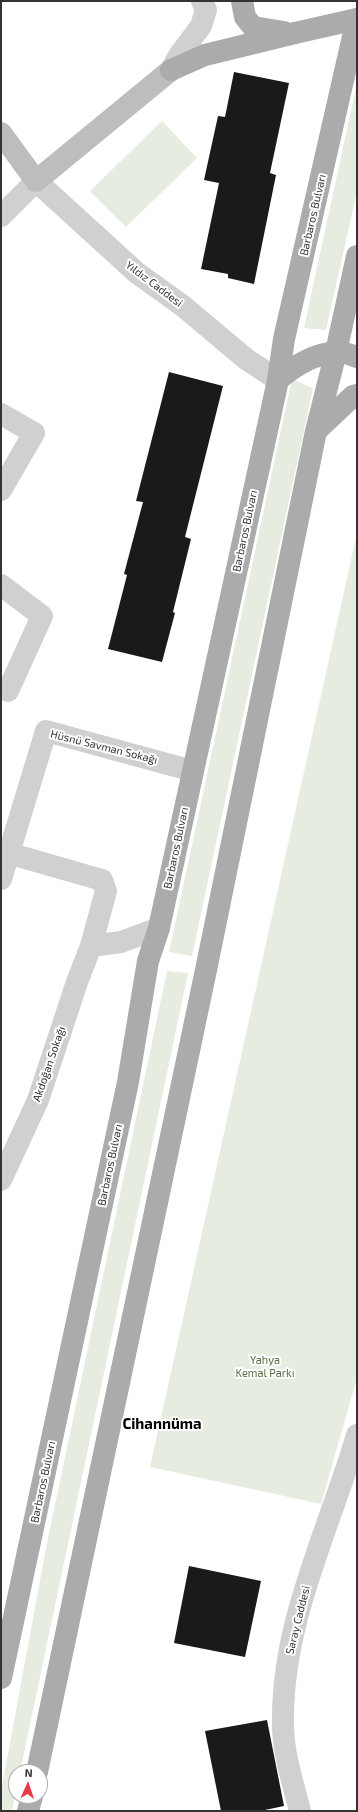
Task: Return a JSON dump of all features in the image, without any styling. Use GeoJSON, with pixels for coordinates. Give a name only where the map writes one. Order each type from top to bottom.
{"type":"FeatureCollection","features":[{"type":"Feature","properties":{"kind":"main road"},"geometry":{"type":"LineString","coordinates":[[242,1],[245,17],[253,27],[295,33]]}},
{"type":"Feature","properties":{"kind":"main road"},"geometry":{"type":"LineString","coordinates":[[1,133],[36,181],[171,70],[205,55],[357,19]]}},
{"type":"Feature","properties":{"kind":"main road","name":"Barbaros Bulvarı"},"geometry":{"type":"LineString","coordinates":[[1,1678],[3,1654],[128,1082],[148,961],[160,928],[278,380],[286,332],[357,19]]}},
{"type":"Feature","properties":{"kind":"main road"},"geometry":{"type":"LineString","coordinates":[[39,1764],[206,970],[316,431],[347,354],[357,256]]}},
{"type":"Feature","properties":{"kind":"main road"},"geometry":{"type":"LineString","coordinates":[[278,380],[290,369],[303,361],[347,354]]}},
{"type":"Feature","properties":{"kind":"main road"},"geometry":{"type":"LineString","coordinates":[[316,431],[354,396],[357,395]]}},
{"type":"Feature","properties":{"kind":"street"},"geometry":{"type":"LineString","coordinates":[[171,70],[180,54],[201,26],[206,10],[202,1]]}},
{"type":"Feature","properties":{"kind":"street"},"geometry":{"type":"LineString","coordinates":[[1,216],[36,181]]}},
{"type":"Feature","properties":{"kind":"street","name":"Yıldız Caddesi"},"geometry":{"type":"LineString","coordinates":[[36,181],[137,273],[183,306],[246,360],[278,380]]}},
{"type":"Feature","properties":{"kind":"street"},"geometry":{"type":"LineString","coordinates":[[1,414],[34,433],[1,490]]}},
{"type":"Feature","properties":{"kind":"street"},"geometry":{"type":"LineString","coordinates":[[1,584],[42,616],[8,691]]}},
{"type":"Feature","properties":{"kind":"street","name":"Hüsnü Savman Sokağı"},"geometry":{"type":"LineString","coordinates":[[1,879],[5,852],[46,731],[193,771]]}},
{"type":"Feature","properties":{"kind":"street","name":"Akdoğan Sokağı"},"geometry":{"type":"LineString","coordinates":[[1,1180],[38,1100],[77,982],[91,946],[106,891],[102,880],[5,852]]}},
{"type":"Feature","properties":{"kind":"street"},"geometry":{"type":"LineString","coordinates":[[91,946],[121,942],[160,928]]}},
{"type":"Feature","properties":{"kind":"street","name":"Saray Caddesi"},"geometry":{"type":"LineString","coordinates":[[300,1811],[289,1766],[282,1726],[284,1684],[289,1650],[305,1587],[350,1462],[357,1435]]}},
{"type":"Feature","properties":{"kind":"green space"},"geometry":{"type":"Polygon","coordinates":[[[357,83],[357,191],[326,330],[304,328],[357,83]]]}},
{"type":"Feature","properties":{"kind":"green space"},"geometry":{"type":"Polygon","coordinates":[[[162,121],[197,158],[126,227],[90,191],[162,121]]]}},
{"type":"Feature","properties":{"kind":"green space"},"geometry":{"type":"Polygon","coordinates":[[[292,379],[313,388],[192,956],[169,952],[292,379]]]}},
{"type":"Feature","properties":{"kind":"green space","name":"Yahya Kemal Parkı"},"geometry":{"type":"Polygon","coordinates":[[[357,533],[357,1378],[321,1504],[150,1467],[357,533]]]}},
{"type":"Feature","properties":{"kind":"green space"},"geometry":{"type":"Polygon","coordinates":[[[167,971],[188,973],[22,1764],[8,1764],[8,1804],[13,1804],[12,1811],[1,1811],[1,1792],[46,1548],[167,971]]]}},
{"type":"Feature","properties":{"kind":"building"},"geometry":{"type":"Polygon","coordinates":[[[234,72],[289,83],[270,173],[276,175],[254,284],[228,278],[228,274],[201,269],[219,183],[204,180],[218,116],[225,117],[234,72]]]}},
{"type":"Feature","properties":{"kind":"building"},"geometry":{"type":"Polygon","coordinates":[[[169,372],[223,386],[185,537],[191,539],[173,612],[175,613],[162,662],[108,649],[127,575],[124,574],[143,502],[136,501],[169,372]]]}},
{"type":"Feature","properties":{"kind":"building"},"geometry":{"type":"Polygon","coordinates":[[[189,1566],[261,1581],[245,1657],[174,1643],[189,1566]]]}},
{"type":"Feature","properties":{"kind":"building"},"geometry":{"type":"Polygon","coordinates":[[[267,1720],[284,1806],[260,1811],[221,1811],[205,1731],[267,1720]]]}},
{"type":"Feature","properties":{"kind":"district","name":"Cihannüma"},"geometry":{"type":"Point","coordinates":[162,1424]}}]}
